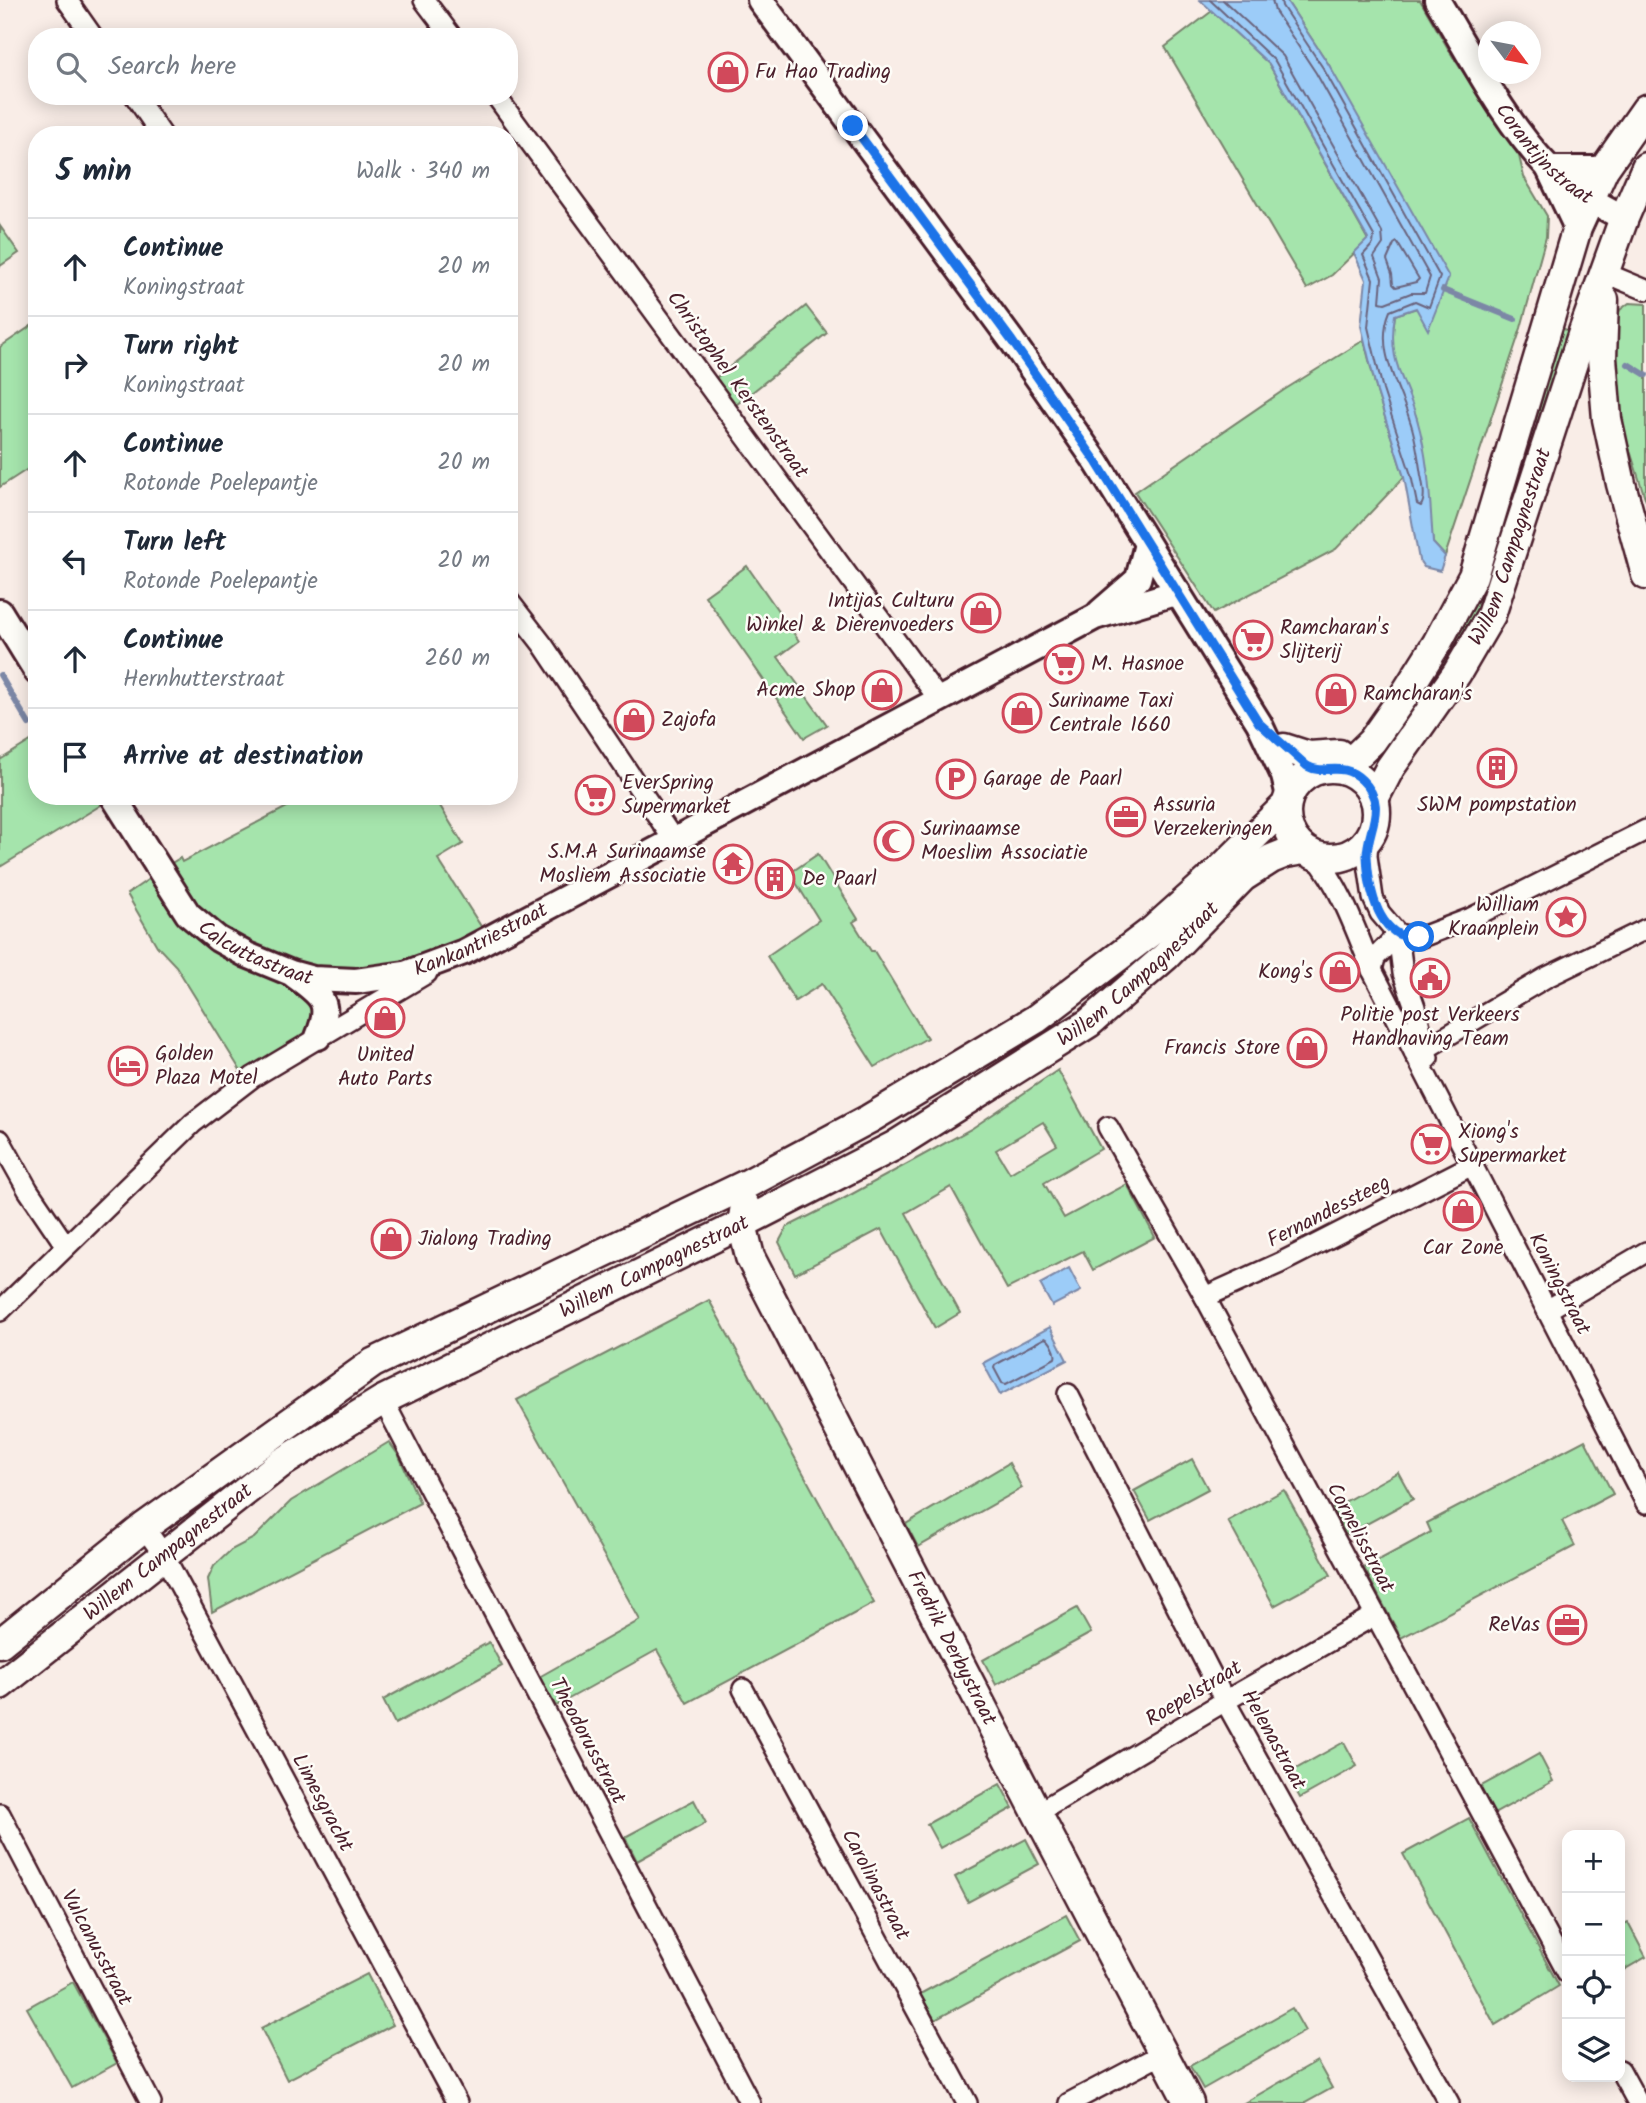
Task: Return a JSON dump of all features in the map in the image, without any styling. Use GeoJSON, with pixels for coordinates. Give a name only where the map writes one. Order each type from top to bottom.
{"type":"FeatureCollection","features":[{"type":"Feature","properties":{"kind":"main road","name":"Willem Campagnestraat"},"geometry":{"type":"LineString","coordinates":[[1329,770],[1372,741],[1437,643],[1473,576],[1577,228],[1604,169],[1646,109]]}},
{"type":"Feature","properties":{"kind":"main road","name":"Willem Campagnestraat"},"geometry":{"type":"LineString","coordinates":[[1374,799],[1390,768],[1457,673],[1491,615],[1541,457],[1623,218],[1646,167]]}},
{"type":"Feature","properties":{"kind":"main road"},"geometry":{"type":"LineString","coordinates":[[1605,273],[1602,358],[1607,419],[1645,568]]}},
{"type":"Feature","properties":{"kind":"main road"},"geometry":{"type":"LineString","coordinates":[[1284,748],[1297,754],[1323,757],[1354,750],[1372,741]]}},
{"type":"Feature","properties":{"kind":"main road"},"geometry":{"type":"LineString","coordinates":[[1329,770],[1362,780],[1374,799],[1376,820],[1368,839],[1359,849],[1334,858],[1310,853],[1290,833],[1286,822],[1288,801],[1296,785],[1329,770]]}},
{"type":"Feature","properties":{"kind":"main road","name":"Willem Campagnestraat"},"geometry":{"type":"LineString","coordinates":[[0,1643],[144,1527],[373,1363],[747,1184],[869,1119],[1036,1019],[1152,931],[1217,873],[1288,801]]}},
{"type":"Feature","properties":{"kind":"main road","name":"Willem Campagnestraat"},"geometry":{"type":"LineString","coordinates":[[0,1685],[280,1464],[383,1400],[743,1224],[894,1146],[1089,1023],[1166,956],[1243,877],[1286,853],[1310,853]]}},
{"type":"Feature","properties":{"kind":"main road","name":"Fredrik Derbystraat"},"geometry":{"type":"LineString","coordinates":[[747,1184],[743,1224],[750,1257],[1189,2103]]}},
{"type":"Feature","properties":{"kind":"street"},"geometry":{"type":"LineString","coordinates":[[67,0],[87,28]]}},
{"type":"Feature","properties":{"kind":"street"},"geometry":{"type":"LineString","coordinates":[[424,0],[445,28]]}},
{"type":"Feature","properties":{"kind":"street"},"geometry":{"type":"LineString","coordinates":[[760,0],[1012,341],[1097,463],[1259,723],[1284,776],[1288,801]]}},
{"type":"Feature","properties":{"kind":"street","name":"Corantijnstraat"},"geometry":{"type":"LineString","coordinates":[[1437,0],[1495,95],[1549,169],[1589,200],[1623,218]]}},
{"type":"Feature","properties":{"kind":"street"},"geometry":{"type":"LineString","coordinates":[[141,105],[156,126]]}},
{"type":"Feature","properties":{"kind":"street","name":"Christophel Kerstenstraat"},"geometry":{"type":"LineString","coordinates":[[503,105],[940,701]]}},
{"type":"Feature","properties":{"kind":"street"},"geometry":{"type":"LineString","coordinates":[[1577,228],[1549,169],[1604,169]]}},
{"type":"Feature","properties":{"kind":"street"},"geometry":{"type":"LineString","coordinates":[[1605,273],[1646,290]]}},
{"type":"Feature","properties":{"kind":"street"},"geometry":{"type":"LineString","coordinates":[[1095,617],[1138,579],[1147,544]]}},
{"type":"Feature","properties":{"kind":"street","name":"Kankantriestraat"},"geometry":{"type":"LineString","coordinates":[[0,1311],[193,1123],[253,1077],[318,1037],[464,952],[1095,617],[1178,592]]}},
{"type":"Feature","properties":{"kind":"street"},"geometry":{"type":"LineString","coordinates":[[0,612],[28,657]]}},
{"type":"Feature","properties":{"kind":"street"},"geometry":{"type":"LineString","coordinates":[[518,613],[543,645],[675,842]]}},
{"type":"Feature","properties":{"kind":"street"},"geometry":{"type":"LineString","coordinates":[[1259,723],[1301,763],[1329,770]]}},
{"type":"Feature","properties":{"kind":"street","name":"Calcuttastraat"},"geometry":{"type":"LineString","coordinates":[[119,805],[188,914],[218,939],[247,955],[313,979],[356,981],[405,974],[464,952]]}},
{"type":"Feature","properties":{"kind":"street"},"geometry":{"type":"LineString","coordinates":[[1368,839],[1367,856],[1373,898],[1380,913],[1398,934],[1419,937],[1471,918],[1646,830]]}},
{"type":"Feature","properties":{"kind":"street","name":"Koningstraat"},"geometry":{"type":"LineString","coordinates":[[1310,853],[1334,882],[1373,970],[1420,1050]]}},
{"type":"Feature","properties":{"kind":"street"},"geometry":{"type":"LineString","coordinates":[[1420,1050],[1545,978],[1646,929]]}},
{"type":"Feature","properties":{"kind":"street"},"geometry":{"type":"LineString","coordinates":[[1373,970],[1375,958],[1398,934]]}},
{"type":"Feature","properties":{"kind":"street","name":"Koningstraat"},"geometry":{"type":"LineString","coordinates":[[1398,934],[1403,973],[1420,1050],[1432,1086],[1646,1503]]}},
{"type":"Feature","properties":{"kind":"street"},"geometry":{"type":"LineString","coordinates":[[291,973],[322,997],[326,1012],[318,1037]]}},
{"type":"Feature","properties":{"kind":"street","name":"Cornelisstraat"},"geometry":{"type":"LineString","coordinates":[[1108,1128],[1205,1297],[1562,1963]]}},
{"type":"Feature","properties":{"kind":"street"},"geometry":{"type":"LineString","coordinates":[[0,1140],[28,1190],[66,1246]]}},
{"type":"Feature","properties":{"kind":"street","name":"Fernandessteeg"},"geometry":{"type":"LineString","coordinates":[[1205,1297],[1280,1263],[1472,1165]]}},
{"type":"Feature","properties":{"kind":"street"},"geometry":{"type":"LineString","coordinates":[[1547,1310],[1646,1252]]}},
{"type":"Feature","properties":{"kind":"street","name":"Helenastraat"},"geometry":{"type":"LineString","coordinates":[[1068,1394],[1225,1701],[1449,2103]]}},
{"type":"Feature","properties":{"kind":"street","name":"Theodorusstraat"},"geometry":{"type":"LineString","coordinates":[[383,1400],[750,2103]]}},
{"type":"Feature","properties":{"kind":"street","name":"Limesgracht"},"geometry":{"type":"LineString","coordinates":[[144,1527],[163,1554],[457,2103]]}},
{"type":"Feature","properties":{"kind":"street","name":"Roepelstraat"},"geometry":{"type":"LineString","coordinates":[[1037,1814],[1375,1615]]}},
{"type":"Feature","properties":{"kind":"street","name":"Carolinastraat"},"geometry":{"type":"LineString","coordinates":[[743,1689],[967,2103]]}},
{"type":"Feature","properties":{"kind":"street","name":"Vulcanusstraat"},"geometry":{"type":"LineString","coordinates":[[0,1814],[151,2103]]}},
{"type":"Feature","properties":{"kind":"street"},"geometry":{"type":"LineString","coordinates":[[1069,2103],[1164,2053]]}},
{"type":"Feature","properties":{"kind":"street"},"geometry":{"type":"LineString","coordinates":[[1625,2079],[1638,2103]]}},
{"type":"Feature","properties":{"kind":"green space"},"geometry":{"type":"Polygon","coordinates":[[[1286,0],[1420,0],[1453,57],[1519,156],[1524,177],[1547,216],[1546,237],[1521,328],[1445,556],[1433,543],[1417,419],[1395,362],[1392,338],[1395,315],[1417,308],[1428,329],[1329,65],[1286,0]]]}},
{"type":"Feature","properties":{"kind":"green space"},"geometry":{"type":"Polygon","coordinates":[[[1212,11],[1269,64],[1368,240],[1332,275],[1307,289],[1165,47],[1212,11]]]}},
{"type":"Feature","properties":{"kind":"green space"},"geometry":{"type":"Polygon","coordinates":[[[0,226],[19,253],[0,266],[0,226]]]}},
{"type":"Feature","properties":{"kind":"green space"},"geometry":{"type":"Polygon","coordinates":[[[1629,303],[1646,304],[1646,501],[1619,416],[1615,375],[1615,321],[1620,310],[1629,303]]]}},
{"type":"Feature","properties":{"kind":"green space"},"geometry":{"type":"Polygon","coordinates":[[[806,306],[827,333],[732,408],[712,381],[806,306]]]}},
{"type":"Feature","properties":{"kind":"green space"},"geometry":{"type":"Polygon","coordinates":[[[28,328],[28,469],[0,487],[0,347],[28,328]]]}},
{"type":"Feature","properties":{"kind":"green space"},"geometry":{"type":"Polygon","coordinates":[[[1562,328],[1569,331],[1540,422],[1533,422],[1559,330],[1562,328]]]}},
{"type":"Feature","properties":{"kind":"green space"},"geometry":{"type":"Polygon","coordinates":[[[1364,340],[1404,477],[1336,549],[1214,613],[1135,492],[1284,390],[1364,340]]]}},
{"type":"Feature","properties":{"kind":"green space"},"geometry":{"type":"Polygon","coordinates":[[[1532,428],[1538,432],[1483,601],[1434,686],[1424,691],[1421,689],[1532,428]]]}},
{"type":"Feature","properties":{"kind":"green space"},"geometry":{"type":"Polygon","coordinates":[[[747,566],[799,641],[778,657],[827,725],[804,738],[705,596],[747,566]]]}},
{"type":"Feature","properties":{"kind":"green space"},"geometry":{"type":"Polygon","coordinates":[[[28,743],[28,805],[101,805],[0,867],[0,760],[28,743]]]}},
{"type":"Feature","properties":{"kind":"green space"},"geometry":{"type":"Polygon","coordinates":[[[291,805],[439,805],[463,844],[438,859],[482,928],[434,955],[359,974],[294,965],[221,929],[197,906],[165,867],[180,858],[182,862],[291,805]]]}},
{"type":"Feature","properties":{"kind":"green space"},"geometry":{"type":"Polygon","coordinates":[[[818,854],[858,919],[853,922],[871,951],[874,951],[927,1038],[875,1067],[822,984],[795,1001],[767,956],[819,920],[790,873],[818,854]]]}},
{"type":"Feature","properties":{"kind":"green space"},"geometry":{"type":"Polygon","coordinates":[[[149,879],[172,913],[192,936],[214,951],[300,995],[313,1005],[315,1024],[296,1041],[242,1073],[176,966],[157,946],[127,894],[149,879]]]}},
{"type":"Feature","properties":{"kind":"green space"},"geometry":{"type":"Polygon","coordinates":[[[1058,1070],[1101,1149],[1044,1183],[1064,1218],[1127,1184],[1155,1237],[1093,1270],[1083,1251],[1007,1289],[951,1187],[906,1213],[960,1313],[935,1328],[881,1229],[795,1274],[779,1242],[787,1227],[971,1129],[1058,1070]],[[1043,1122],[996,1150],[1010,1173],[1057,1145],[1043,1122]]]}},
{"type":"Feature","properties":{"kind":"green space"},"geometry":{"type":"Polygon","coordinates":[[[709,1300],[874,1603],[687,1703],[657,1650],[556,1706],[539,1677],[640,1620],[517,1400],[709,1300]]]}},
{"type":"Feature","properties":{"kind":"green space"},"geometry":{"type":"Polygon","coordinates":[[[1585,1440],[1613,1494],[1562,1521],[1575,1546],[1401,1638],[1364,1568],[1431,1532],[1427,1523],[1585,1440]]]}},
{"type":"Feature","properties":{"kind":"green space"},"geometry":{"type":"Polygon","coordinates":[[[389,1442],[399,1456],[420,1503],[212,1612],[208,1579],[214,1566],[231,1550],[254,1538],[291,1501],[389,1442]]]}},
{"type":"Feature","properties":{"kind":"green space"},"geometry":{"type":"Polygon","coordinates":[[[1192,1459],[1208,1489],[1150,1520],[1134,1491],[1192,1459]]]}},
{"type":"Feature","properties":{"kind":"green space"},"geometry":{"type":"Polygon","coordinates":[[[1009,1463],[1022,1488],[918,1547],[906,1524],[1009,1463]]]}},
{"type":"Feature","properties":{"kind":"green space"},"geometry":{"type":"Polygon","coordinates":[[[1398,1472],[1413,1499],[1346,1535],[1332,1509],[1398,1472]]]}},
{"type":"Feature","properties":{"kind":"green space"},"geometry":{"type":"Polygon","coordinates":[[[1284,1490],[1331,1575],[1274,1606],[1228,1521],[1284,1490]]]}},
{"type":"Feature","properties":{"kind":"green space"},"geometry":{"type":"Polygon","coordinates":[[[1077,1608],[1091,1633],[996,1685],[983,1660],[1077,1608]]]}},
{"type":"Feature","properties":{"kind":"green space"},"geometry":{"type":"Polygon","coordinates":[[[489,1642],[502,1666],[395,1724],[383,1700],[489,1642]]]}},
{"type":"Feature","properties":{"kind":"green space"},"geometry":{"type":"Polygon","coordinates":[[[1344,1742],[1357,1766],[1300,1798],[1287,1774],[1344,1742]]]}},
{"type":"Feature","properties":{"kind":"green space"},"geometry":{"type":"Polygon","coordinates":[[[1539,1754],[1553,1781],[1492,1815],[1478,1788],[1539,1754]]]}},
{"type":"Feature","properties":{"kind":"green space"},"geometry":{"type":"Polygon","coordinates":[[[1000,1784],[1013,1808],[940,1848],[927,1824],[1000,1784]]]}},
{"type":"Feature","properties":{"kind":"green space"},"geometry":{"type":"Polygon","coordinates":[[[694,1800],[706,1823],[637,1861],[625,1837],[694,1800]]]}},
{"type":"Feature","properties":{"kind":"green space"},"geometry":{"type":"Polygon","coordinates":[[[1469,1818],[1559,1986],[1495,2025],[1403,1854],[1469,1818]]]}},
{"type":"Feature","properties":{"kind":"green space"},"geometry":{"type":"Polygon","coordinates":[[[1026,1839],[1039,1864],[968,1902],[955,1877],[1026,1839]]]}},
{"type":"Feature","properties":{"kind":"green space"},"geometry":{"type":"Polygon","coordinates":[[[1066,1915],[1080,1941],[935,2020],[920,1994],[1066,1915]]]}},
{"type":"Feature","properties":{"kind":"green space"},"geometry":{"type":"Polygon","coordinates":[[[1628,1923],[1646,1957],[1625,1969],[1625,1956],[1625,1924],[1628,1923]]]}},
{"type":"Feature","properties":{"kind":"green space"},"geometry":{"type":"Polygon","coordinates":[[[367,1974],[393,2025],[287,2080],[261,2028],[367,1974]]]}},
{"type":"Feature","properties":{"kind":"green space"},"geometry":{"type":"Polygon","coordinates":[[[73,1982],[117,2063],[72,2088],[27,2008],[73,1982]]]}},
{"type":"Feature","properties":{"kind":"green space"},"geometry":{"type":"Polygon","coordinates":[[[1292,2008],[1305,2031],[1203,2089],[1190,2066],[1292,2008]]]}},
{"type":"Feature","properties":{"kind":"green space"},"geometry":{"type":"Polygon","coordinates":[[[1317,2061],[1332,2088],[1305,2103],[1244,2103],[1317,2061]]]}},
{"type":"Feature","properties":{"kind":"water"},"geometry":{"type":"Polygon","coordinates":[[[1200,0],[1286,0],[1329,65],[1449,277],[1428,330],[1416,308],[1395,315],[1393,331],[1395,358],[1417,419],[1424,450],[1433,543],[1445,556],[1440,571],[1424,567],[1419,560],[1404,477],[1377,392],[1361,326],[1366,280],[1354,253],[1368,239],[1269,64],[1200,0]]]}},
{"type":"Feature","properties":{"kind":"water"},"geometry":{"type":"Polygon","coordinates":[[[1069,1268],[1081,1291],[1052,1306],[1040,1284],[1069,1268]]]}},
{"type":"Feature","properties":{"kind":"water"},"geometry":{"type":"Polygon","coordinates":[[[1050,1327],[1067,1360],[1000,1395],[983,1363],[1050,1327]]]}},
{"type":"Feature","properties":{"kind":"waterway"},"geometry":{"type":"LineString","coordinates":[[1443,290],[1515,319]]}},
{"type":"Feature","properties":{"kind":"waterway"},"geometry":{"type":"LineString","coordinates":[[1628,364],[1646,375]]}},
{"type":"Feature","properties":{"kind":"waterway"},"geometry":{"type":"LineString","coordinates":[[0,675],[28,722]]}},
{"type":"Feature","properties":{"kind":"place","name":"Fu Hao Trading"},"geometry":{"type":"Point","coordinates":[728,72]}},
{"type":"Feature","properties":{"kind":"place","name":"Intijas Culturu Winkel & Dierenvoeders"},"geometry":{"type":"Point","coordinates":[981,613]}},
{"type":"Feature","properties":{"kind":"place","name":"Ramcharan's Slijterij"},"geometry":{"type":"Point","coordinates":[1253,640]}},
{"type":"Feature","properties":{"kind":"place","name":"M. Hasnoe"},"geometry":{"type":"Point","coordinates":[1064,664]}},
{"type":"Feature","properties":{"kind":"place","name":"Acme Shop"},"geometry":{"type":"Point","coordinates":[882,690]}},
{"type":"Feature","properties":{"kind":"place","name":"Ramcharan's"},"geometry":{"type":"Point","coordinates":[1336,694]}},
{"type":"Feature","properties":{"kind":"place","name":"Suriname Taxi Centrale 1660"},"geometry":{"type":"Point","coordinates":[1022,713]}},
{"type":"Feature","properties":{"kind":"place","name":"Zajofa"},"geometry":{"type":"Point","coordinates":[634,720]}},
{"type":"Feature","properties":{"kind":"place","name":"SWM pompstation"},"geometry":{"type":"Point","coordinates":[1497,768]}},
{"type":"Feature","properties":{"kind":"place","name":"Garage de Paarl"},"geometry":{"type":"Point","coordinates":[956,779]}},
{"type":"Feature","properties":{"kind":"place","name":"EverSpring Supermarket"},"geometry":{"type":"Point","coordinates":[595,795]}},
{"type":"Feature","properties":{"kind":"place","name":"Assuria Verzekeringen"},"geometry":{"type":"Point","coordinates":[1126,817]}},
{"type":"Feature","properties":{"kind":"place","name":"Surinaamse Moeslim Associatie"},"geometry":{"type":"Point","coordinates":[894,841]}},
{"type":"Feature","properties":{"kind":"place","name":"S.M.A Surinaamse Mosliem Associatie"},"geometry":{"type":"Point","coordinates":[733,864]}},
{"type":"Feature","properties":{"kind":"place","name":"De Paarl"},"geometry":{"type":"Point","coordinates":[775,879]}},
{"type":"Feature","properties":{"kind":"place","name":"William Kraanplein"},"geometry":{"type":"Point","coordinates":[1566,917]}},
{"type":"Feature","properties":{"kind":"place","name":"Kong's"},"geometry":{"type":"Point","coordinates":[1340,972]}},
{"type":"Feature","properties":{"kind":"place","name":"Politie post Verkeers Handhaving Team"},"geometry":{"type":"Point","coordinates":[1430,978]}},
{"type":"Feature","properties":{"kind":"place","name":"United Auto Parts"},"geometry":{"type":"Point","coordinates":[385,1018]}},
{"type":"Feature","properties":{"kind":"place","name":"Francis Store"},"geometry":{"type":"Point","coordinates":[1307,1048]}},
{"type":"Feature","properties":{"kind":"place","name":"Golden Plaza Motel"},"geometry":{"type":"Point","coordinates":[128,1066]}},
{"type":"Feature","properties":{"kind":"place","name":"Xiong's Supermarket"},"geometry":{"type":"Point","coordinates":[1431,1144]}},
{"type":"Feature","properties":{"kind":"place","name":"Car Zone"},"geometry":{"type":"Point","coordinates":[1463,1211]}},
{"type":"Feature","properties":{"kind":"place","name":"Jialong Trading"},"geometry":{"type":"Point","coordinates":[391,1239]}},
{"type":"Feature","properties":{"kind":"place","name":"ReVas"},"geometry":{"type":"Point","coordinates":[1567,1625]}},
{"type":"Feature","properties":{"kind":"route"},"geometry":{"type":"LineString","coordinates":[[853,126],[1012,341],[1097,463],[1259,723],[1301,763],[1315,771],[1324,768],[1343,769],[1353,773],[1370,789],[1376,810],[1376,820],[1368,839],[1367,856],[1373,898],[1380,913],[1398,934],[1419,937]]}}]}
